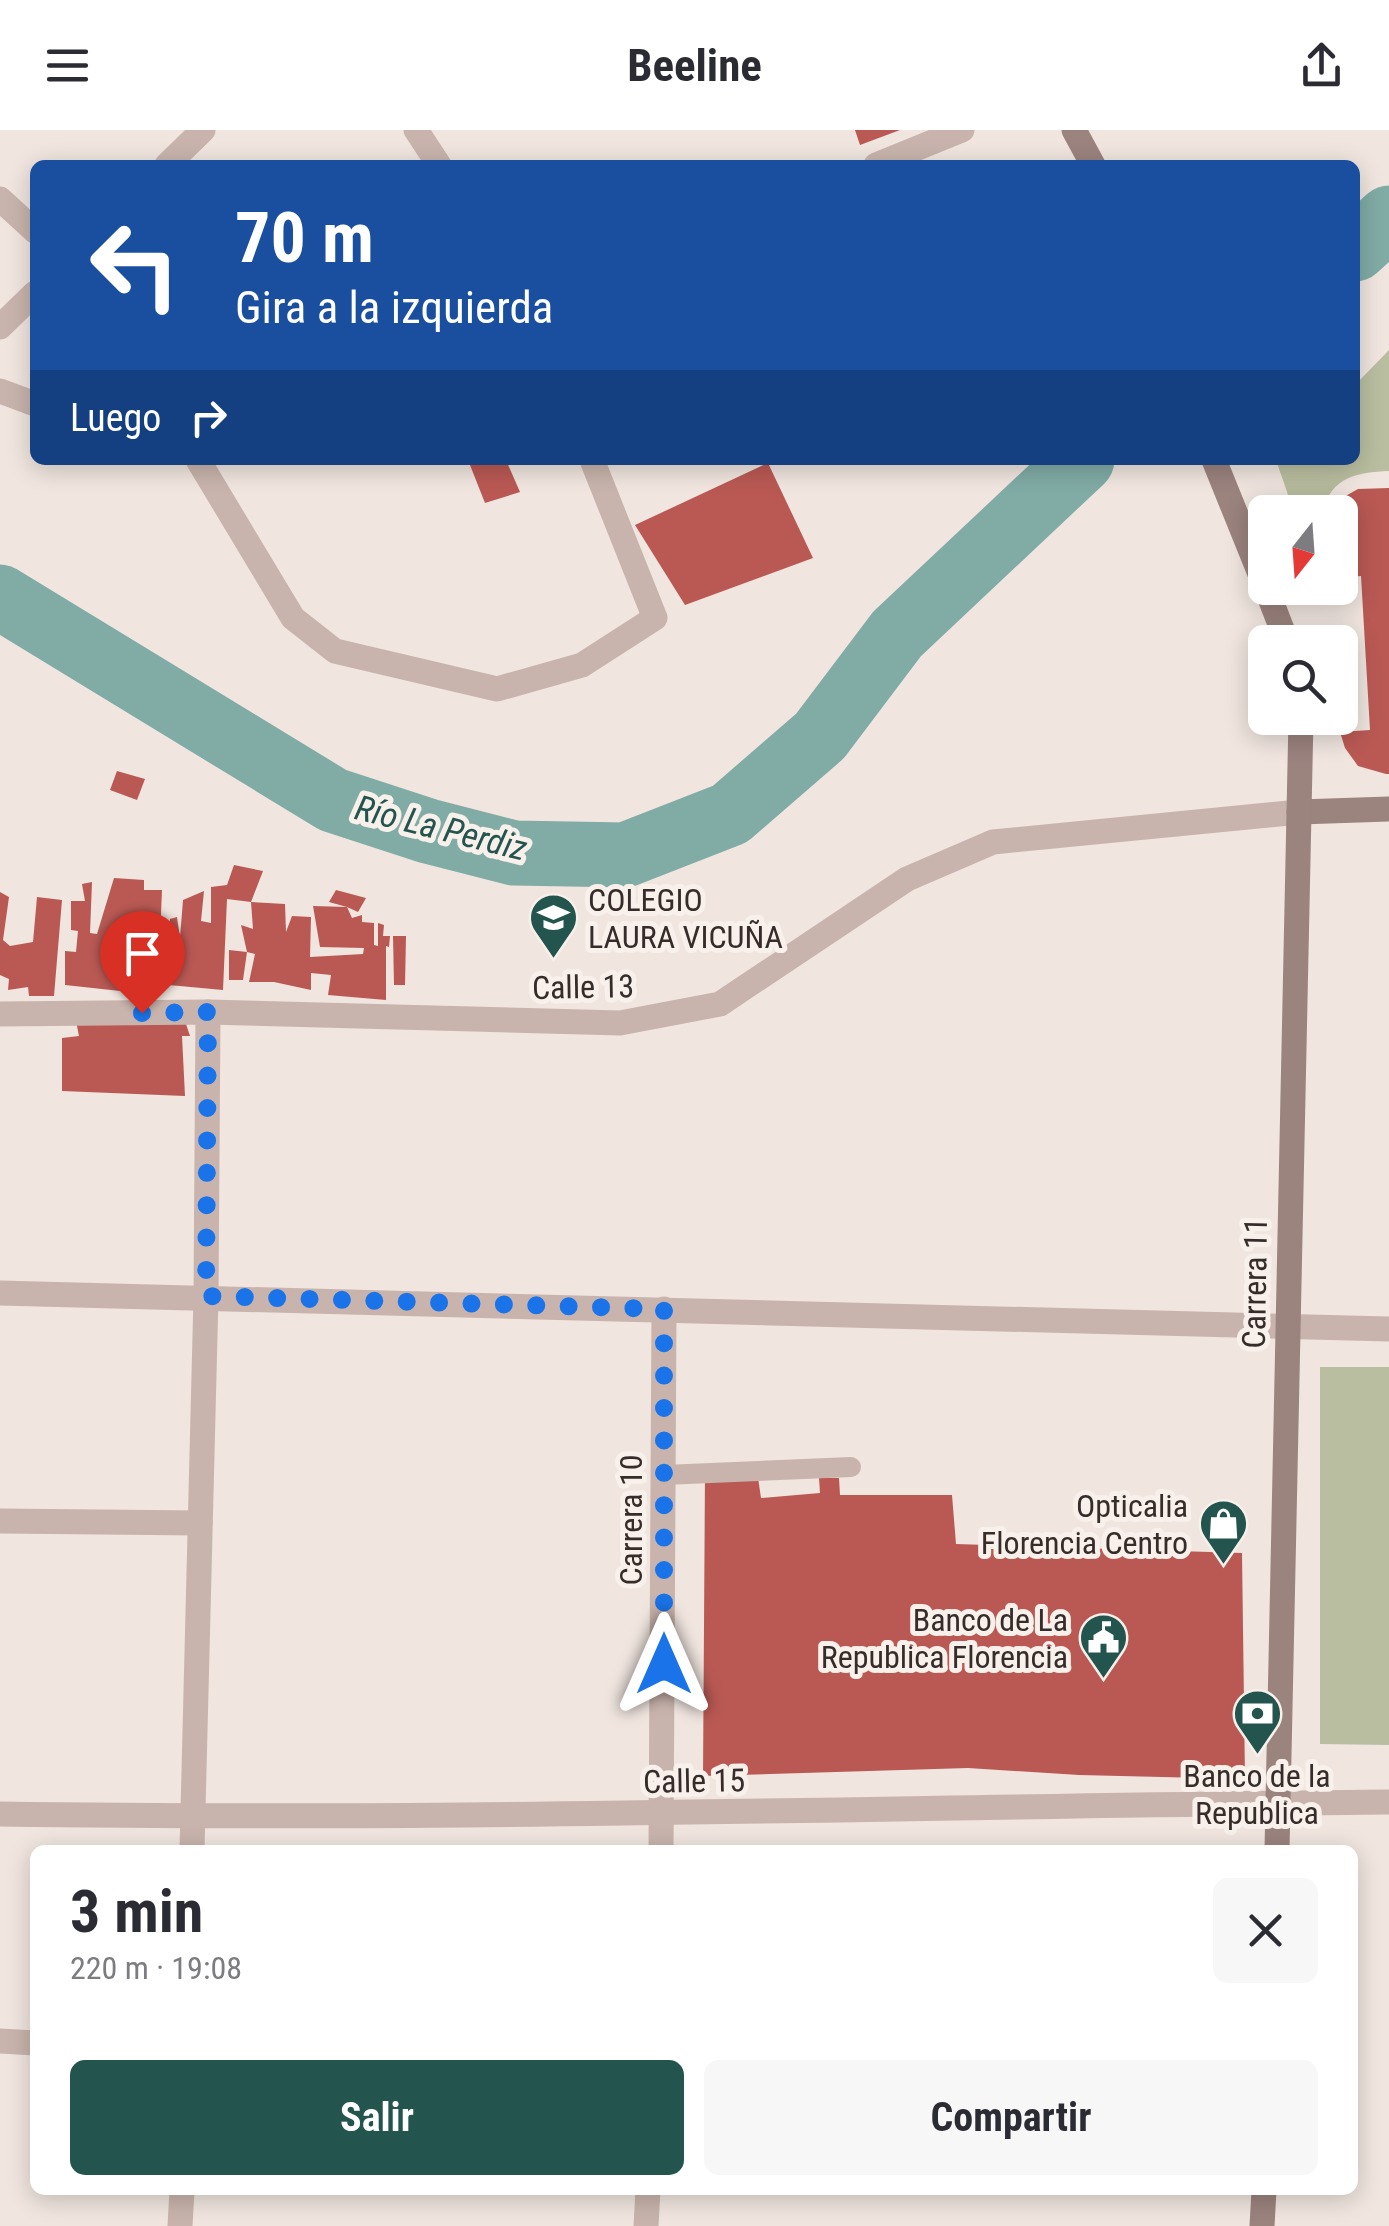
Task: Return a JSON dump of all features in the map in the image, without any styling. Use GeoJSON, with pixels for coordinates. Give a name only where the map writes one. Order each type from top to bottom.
{"type":"FeatureCollection","features":[{"type":"Feature","properties":{"kind":"main road"},"geometry":{"type":"LineString","coordinates":[[1074,130],[1090,160]]}},
{"type":"Feature","properties":{"kind":"main road"},"geometry":{"type":"LineString","coordinates":[[1216,465],[1248,545]]}},
{"type":"Feature","properties":{"kind":"main road","name":"Carrera 11"},"geometry":{"type":"LineString","coordinates":[[1277,1845],[1301,735]]}},
{"type":"Feature","properties":{"kind":"main road"},"geometry":{"type":"LineString","coordinates":[[1299,812],[1389,809]]}},
{"type":"Feature","properties":{"kind":"main road"},"geometry":{"type":"LineString","coordinates":[[1262,2226],[1264,2195]]}},
{"type":"Feature","properties":{"kind":"street"},"geometry":{"type":"LineString","coordinates":[[172,160],[203,130]]}},
{"type":"Feature","properties":{"kind":"street"},"geometry":{"type":"LineString","coordinates":[[416,130],[435,160]]}},
{"type":"Feature","properties":{"kind":"street"},"geometry":{"type":"LineString","coordinates":[[888,160],[962,130]]}},
{"type":"Feature","properties":{"kind":"street"},"geometry":{"type":"LineString","coordinates":[[0,200],[30,226]]}},
{"type":"Feature","properties":{"kind":"street"},"geometry":{"type":"LineString","coordinates":[[0,328],[30,297]]}},
{"type":"Feature","properties":{"kind":"street"},"geometry":{"type":"LineString","coordinates":[[0,391],[30,402]]}},
{"type":"Feature","properties":{"kind":"street"},"geometry":{"type":"LineString","coordinates":[[201,465],[293,618],[335,652],[497,690],[582,665],[655,618],[594,465]]}},
{"type":"Feature","properties":{"kind":"street","name":"Calle 13"},"geometry":{"type":"LineString","coordinates":[[0,1014],[208,1012],[620,1024],[720,1004],[907,879],[993,842],[1299,812]]}},
{"type":"Feature","properties":{"kind":"street"},"geometry":{"type":"LineString","coordinates":[[192,1845],[206,1296],[208,1012]]}},
{"type":"Feature","properties":{"kind":"street"},"geometry":{"type":"LineString","coordinates":[[0,1292],[1389,1329]]}},
{"type":"Feature","properties":{"kind":"street","name":"Carrera 10"},"geometry":{"type":"LineString","coordinates":[[662,1845],[664,1309]]}},
{"type":"Feature","properties":{"kind":"street"},"geometry":{"type":"LineString","coordinates":[[0,1521],[200,1523]]}},
{"type":"Feature","properties":{"kind":"street","name":"Calle 15"},"geometry":{"type":"LineString","coordinates":[[0,1814],[663,1815],[1389,1802]]}},
{"type":"Feature","properties":{"kind":"street"},"geometry":{"type":"LineString","coordinates":[[0,2042],[30,2043]]}},
{"type":"Feature","properties":{"kind":"street"},"geometry":{"type":"LineString","coordinates":[[180,2226],[182,2195]]}},
{"type":"Feature","properties":{"kind":"street"},"geometry":{"type":"LineString","coordinates":[[646,2226],[648,2195]]}},
{"type":"Feature","properties":{"kind":"lane"},"geometry":{"type":"LineString","coordinates":[[664,1476],[850,1467]]}},
{"type":"Feature","properties":{"kind":"green space"},"geometry":{"type":"Polygon","coordinates":[[[1389,350],[1389,471],[1346,479],[1330,495],[1288,495],[1278,465],[1360,465],[1360,380],[1389,350]]]}},
{"type":"Feature","properties":{"kind":"green space"},"geometry":{"type":"Polygon","coordinates":[[[1320,1367],[1389,1367],[1389,1745],[1320,1744],[1320,1367]]]}},
{"type":"Feature","properties":{"kind":"building"},"geometry":{"type":"Polygon","coordinates":[[[855,130],[900,130],[860,145],[855,130]]]}},
{"type":"Feature","properties":{"kind":"building"},"geometry":{"type":"Polygon","coordinates":[[[470,465],[508,465],[520,492],[485,503],[470,465]]]}},
{"type":"Feature","properties":{"kind":"building"},"geometry":{"type":"Polygon","coordinates":[[[769,465],[813,558],[685,605],[635,525],[769,465]]]}},
{"type":"Feature","properties":{"kind":"building"},"geometry":{"type":"Polygon","coordinates":[[[1389,488],[1389,774],[1358,766],[1341,735],[1370,730],[1361,576],[1358,576],[1358,495],[1347,495],[1358,489],[1389,488]]]}},
{"type":"Feature","properties":{"kind":"building"},"geometry":{"type":"Polygon","coordinates":[[[117,771],[145,779],[137,800],[110,790],[117,771]]]}},
{"type":"Feature","properties":{"kind":"building"},"geometry":{"type":"Polygon","coordinates":[[[234,865],[263,871],[251,902],[227,899],[223,990],[158,984],[157,995],[65,985],[65,951],[76,952],[78,931],[71,930],[71,901],[85,901],[82,884],[92,882],[90,933],[97,934],[114,878],[144,880],[144,890],[162,890],[160,937],[169,937],[170,919],[177,917],[180,938],[183,900],[204,891],[201,921],[211,923],[211,887],[227,885],[234,865]]]}},
{"type":"Feature","properties":{"kind":"building"},"geometry":{"type":"Polygon","coordinates":[[[336,890],[366,898],[358,912],[329,902],[336,890]]]}},
{"type":"Feature","properties":{"kind":"building"},"geometry":{"type":"Polygon","coordinates":[[[0,892],[9,897],[3,940],[10,946],[33,942],[37,897],[62,900],[54,996],[29,996],[28,987],[8,990],[9,979],[0,975],[0,892]]]}},
{"type":"Feature","properties":{"kind":"building"},"geometry":{"type":"Polygon","coordinates":[[[251,902],[285,904],[286,932],[292,916],[311,917],[310,957],[363,954],[364,948],[320,947],[313,906],[347,907],[352,918],[362,915],[362,922],[374,923],[374,945],[378,946],[378,923],[384,925],[383,936],[390,936],[389,947],[386,946],[386,1000],[328,995],[331,975],[311,973],[311,990],[274,982],[249,982],[255,954],[247,952],[241,925],[253,929],[251,902]]]}},
{"type":"Feature","properties":{"kind":"building"},"geometry":{"type":"Polygon","coordinates":[[[393,936],[406,936],[405,985],[394,985],[393,936]]]}},
{"type":"Feature","properties":{"kind":"building"},"geometry":{"type":"Polygon","coordinates":[[[229,950],[247,952],[243,980],[229,980],[229,950]]]}},
{"type":"Feature","properties":{"kind":"building"},"geometry":{"type":"Polygon","coordinates":[[[76,1021],[185,1021],[190,1036],[182,1036],[185,1096],[62,1091],[62,1038],[79,1036],[76,1021]]]}},
{"type":"Feature","properties":{"kind":"building"},"geometry":{"type":"Polygon","coordinates":[[[757,1471],[761,1498],[820,1493],[819,1478],[839,1478],[840,1495],[952,1495],[956,1544],[1242,1553],[1245,1779],[968,1768],[703,1776],[705,1474],[757,1471]]]}},
{"type":"Feature","properties":{"kind":"waterway","name":"Río La Perdiz"},"geometry":{"type":"LineString","coordinates":[[1360,244],[1389,218]]}},
{"type":"Feature","properties":{"kind":"waterway","name":"Río La Perdiz"},"geometry":{"type":"LineString","coordinates":[[0,597],[333,800],[428,831],[514,853],[625,855],[730,814],[820,736],[897,634],[1077,465]]}},
{"type":"Feature","properties":{"kind":"place","name":"COLEGIO LAURA VICUÑA"},"geometry":{"type":"Point","coordinates":[553,960]}},
{"type":"Feature","properties":{"kind":"place","name":"Opticalia Florencia Centro"},"geometry":{"type":"Point","coordinates":[1223,1566]}},
{"type":"Feature","properties":{"kind":"place","name":"Banco de La Republica Florencia"},"geometry":{"type":"Point","coordinates":[1103,1680]}},
{"type":"Feature","properties":{"kind":"place","name":"Banco de la Republica"},"geometry":{"type":"Point","coordinates":[1257,1756]}},
{"type":"Feature","properties":{"kind":"route"},"geometry":{"type":"LineString","coordinates":[[142,1013],[208,1012],[206,1296],[664,1309],[664,1664]]}}]}
